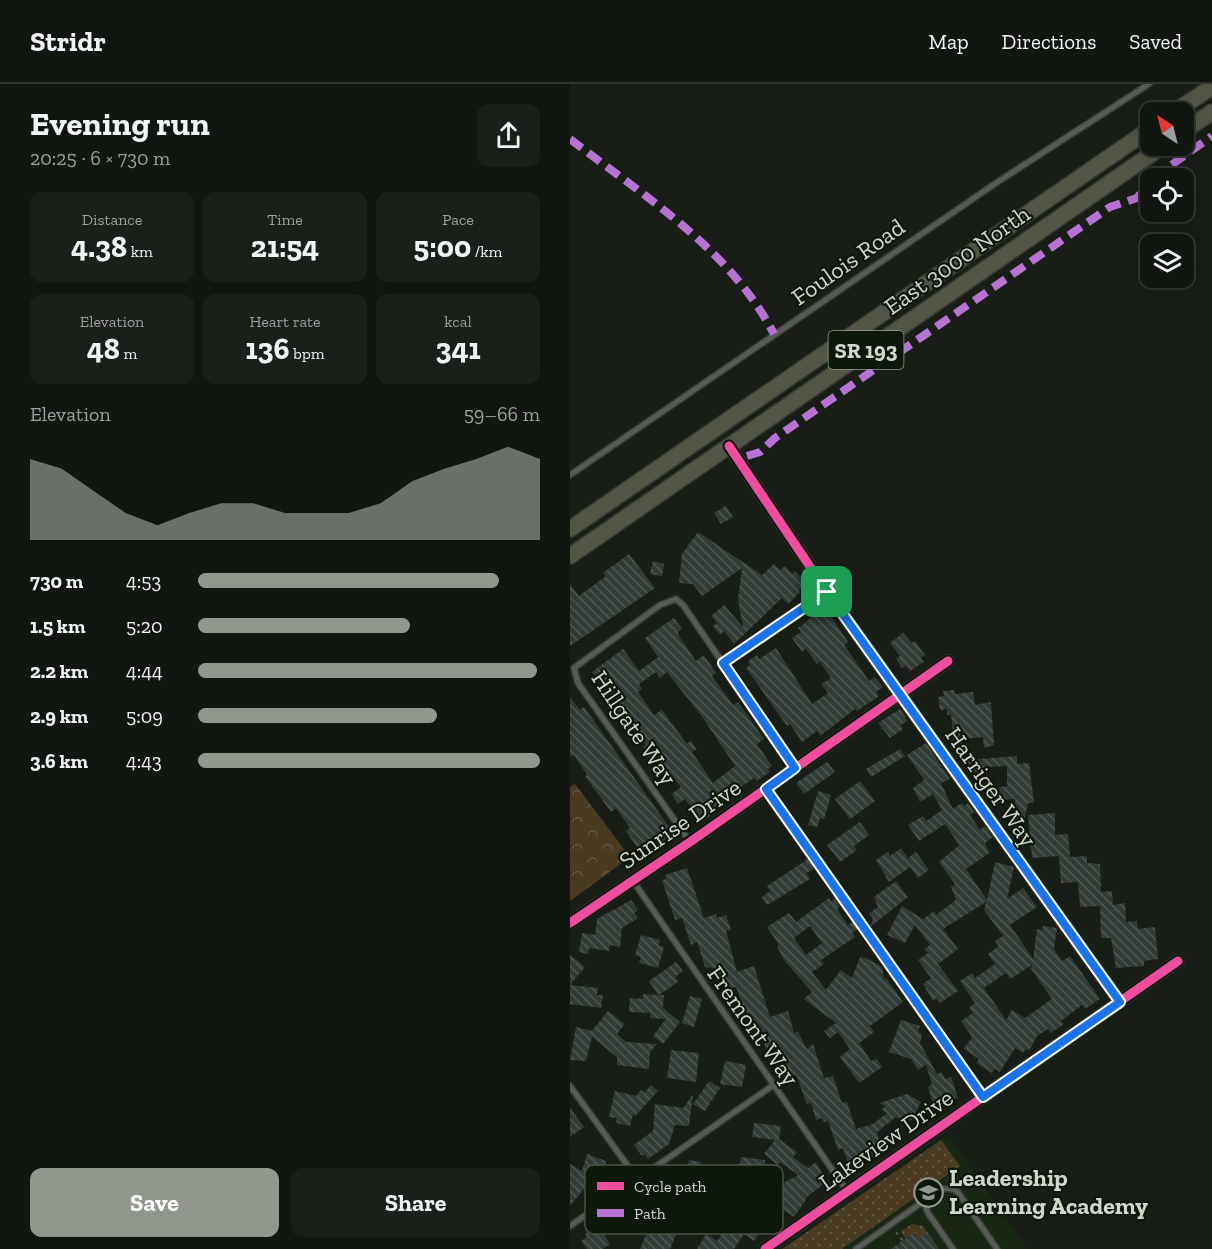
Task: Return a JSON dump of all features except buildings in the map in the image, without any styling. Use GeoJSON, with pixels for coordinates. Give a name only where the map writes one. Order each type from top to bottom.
{"type":"FeatureCollection","features":[{"type":"Feature","properties":{"kind":"main road"},"geometry":{"type":"LineString","coordinates":[[1189,102],[1212,87]]}},
{"type":"Feature","properties":{"kind":"main road"},"geometry":{"type":"LineString","coordinates":[[1194,124],[1212,112]]}},
{"type":"Feature","properties":{"kind":"main road","name":"East 3000 North"},"geometry":{"type":"LineString","coordinates":[[570,529],[1140,136]]}},
{"type":"Feature","properties":{"kind":"main road","name":"East 3000 North"},"geometry":{"type":"LineString","coordinates":[[570,556],[1148,156]]}},
{"type":"Feature","properties":{"kind":"street","name":"Harriger Way"},"geometry":{"type":"LineString","coordinates":[[729,446],[827,592],[1120,1002]]}},
{"type":"Feature","properties":{"kind":"street","name":"Sunrise Drive"},"geometry":{"type":"LineString","coordinates":[[570,923],[948,661]]}},
{"type":"Feature","properties":{"kind":"street","name":"Lakeview Drive"},"geometry":{"type":"LineString","coordinates":[[765,1249],[1178,961]]}},
{"type":"Feature","properties":{"kind":"lane","name":"Foulois Road"},"geometry":{"type":"LineString","coordinates":[[570,475],[987,189],[1149,84]]}},
{"type":"Feature","properties":{"kind":"lane"},"geometry":{"type":"LineString","coordinates":[[723,663],[827,592]]}},
{"type":"Feature","properties":{"kind":"lane","name":"Hillgate Way"},"geometry":{"type":"LineString","coordinates":[[690,842],[578,683],[574,668],[660,605],[676,599],[683,605],[795,768]]}},
{"type":"Feature","properties":{"kind":"lane"},"geometry":{"type":"LineString","coordinates":[[766,789],[983,1097]]}},
{"type":"Feature","properties":{"kind":"lane","name":"Fremont Way"},"geometry":{"type":"LineString","coordinates":[[632,880],[772,1086],[847,1191]]}},
{"type":"Feature","properties":{"kind":"lane"},"geometry":{"type":"LineString","coordinates":[[570,1086],[627,1165]]}},
{"type":"Feature","properties":{"kind":"lane"},"geometry":{"type":"LineString","coordinates":[[659,1165],[772,1086]]}},
{"type":"Feature","properties":{"kind":"lane"},"geometry":{"type":"LineString","coordinates":[[856,1249],[942,1188],[950,1187],[957,1191],[997,1249]]}},
{"type":"Feature","properties":{"kind":"lane"},"geometry":{"type":"LineString","coordinates":[[929,1198],[926,1205],[928,1213],[953,1249]]}},
{"type":"Feature","properties":{"kind":"lane"},"geometry":{"type":"LineString","coordinates":[[570,1226],[585,1216]]}},
{"type":"Feature","properties":{"kind":"path"},"geometry":{"type":"LineString","coordinates":[[896,1232],[903,1241]]}},
{"type":"Feature","properties":{"kind":"shaded area","name":"Leadership Learning Academy"},"geometry":{"type":"Polygon","coordinates":[[[948,1135],[1028,1249],[786,1249],[948,1135]]]}},
{"type":"Feature","properties":{"kind":"green space"},"geometry":{"type":"Polygon","coordinates":[[[575,784],[630,857],[570,901],[570,787],[575,784]]]}},
{"type":"Feature","properties":{"kind":"green space"},"geometry":{"type":"Polygon","coordinates":[[[941,1140],[960,1166],[842,1249],[782,1249],[941,1140]]]}},
{"type":"Feature","properties":{"kind":"green space"},"geometry":{"type":"Polygon","coordinates":[[[912,1224],[923,1226],[939,1249],[919,1238],[915,1233],[906,1239],[901,1231],[912,1224]]]}},
{"type":"Feature","properties":{"kind":"marked path"},"geometry":{"type":"LineString","coordinates":[[1167,168],[1212,136]]}},
{"type":"Feature","properties":{"kind":"marked path"},"geometry":{"type":"LineString","coordinates":[[570,139],[655,203],[710,250],[756,304],[774,334]]}},
{"type":"Feature","properties":{"kind":"marked path"},"geometry":{"type":"LineString","coordinates":[[747,456],[760,452],[775,438],[1110,207],[1137,198],[1140,194]]}},
{"type":"Feature","properties":{"kind":"cycle path"},"geometry":{"type":"LineString","coordinates":[[729,446],[827,592],[1120,1002]]}},
{"type":"Feature","properties":{"kind":"cycle path"},"geometry":{"type":"LineString","coordinates":[[570,923],[948,661]]}},
{"type":"Feature","properties":{"kind":"cycle path"},"geometry":{"type":"LineString","coordinates":[[765,1249],[1178,961]]}},
{"type":"Feature","properties":{"kind":"place","name":"Leadership Learning Academy"},"geometry":{"type":"Point","coordinates":[928,1192]}},
{"type":"Feature","properties":{"kind":"route"},"geometry":{"type":"LineString","coordinates":[[827,592],[844,612],[967,790],[1120,1002],[983,1097],[766,789],[795,768],[723,663],[827,592]]}}]}
